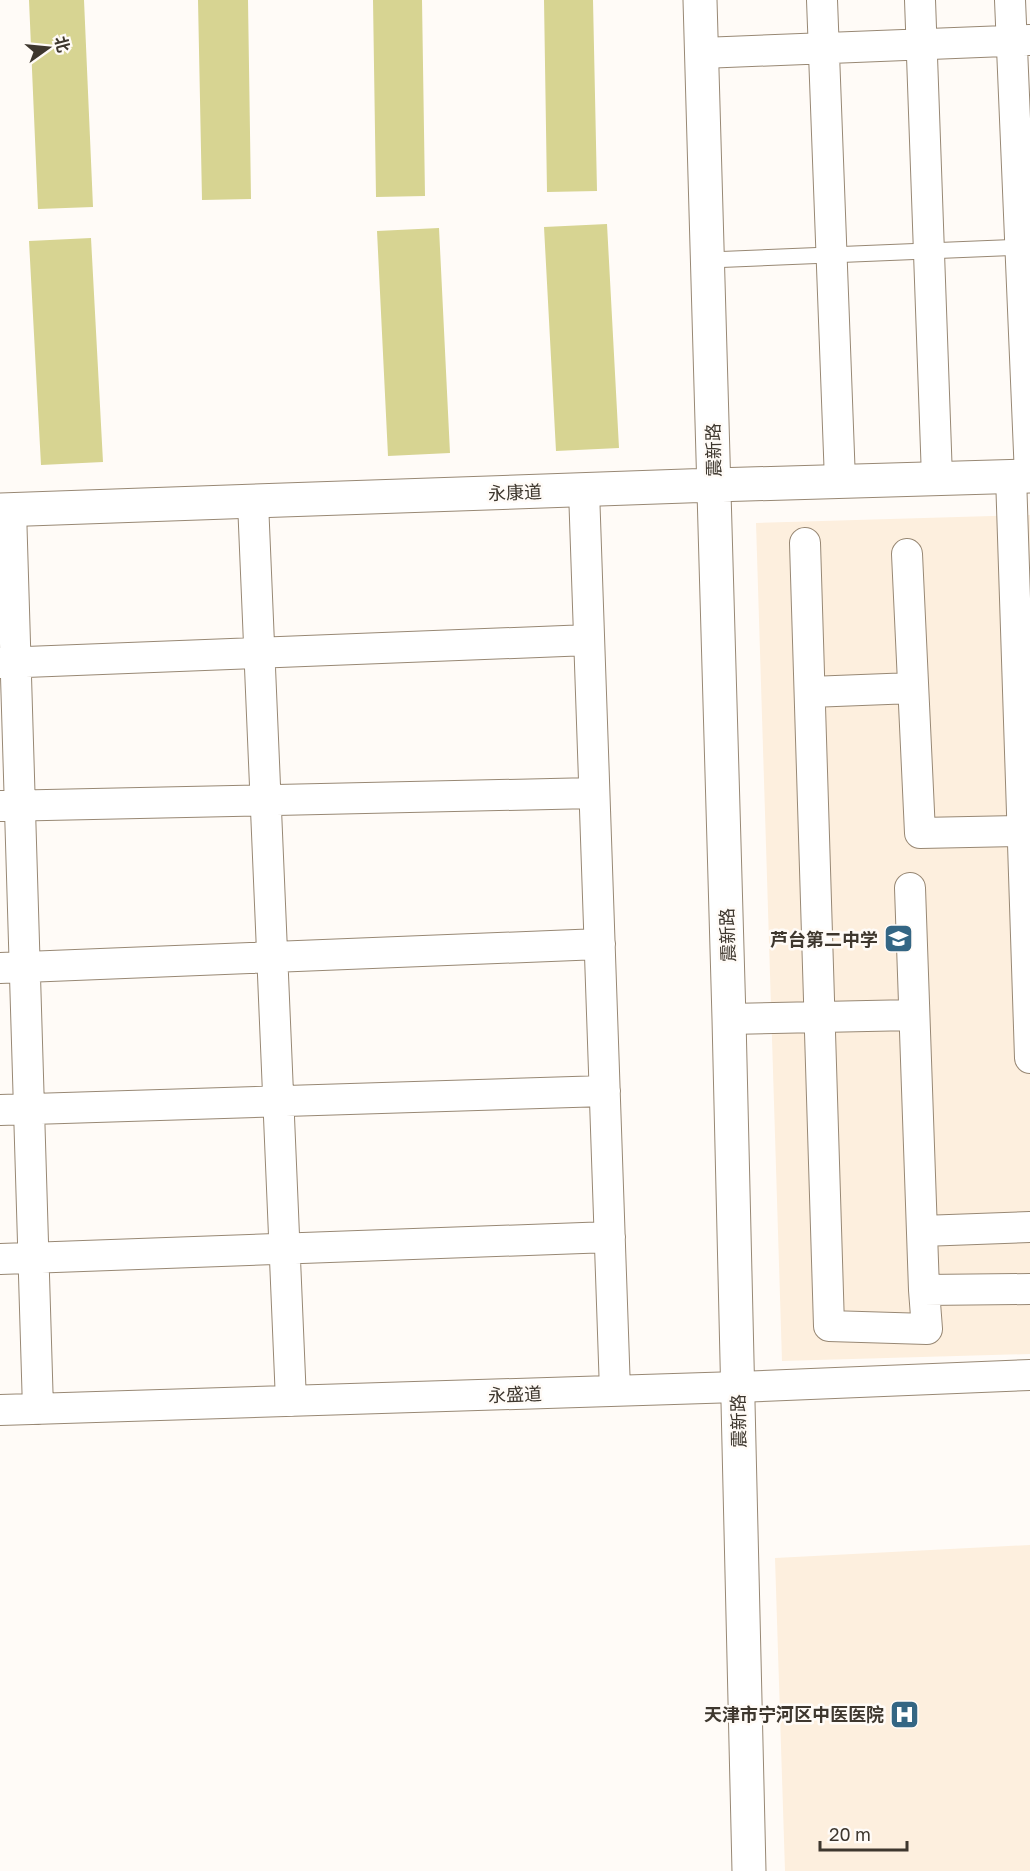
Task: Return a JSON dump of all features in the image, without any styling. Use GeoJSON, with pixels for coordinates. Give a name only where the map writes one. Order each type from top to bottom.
{"type":"FeatureCollection","features":[{"type":"Feature","properties":{"kind":"street","name":"震新路"},"geometry":{"type":"LineString","coordinates":[[700,0],[729,1019],[749,1871]]}},
{"type":"Feature","properties":{"kind":"street"},"geometry":{"type":"LineString","coordinates":[[822,0],[840,481]]}},
{"type":"Feature","properties":{"kind":"street"},"geometry":{"type":"LineString","coordinates":[[920,0],[937,478]]}},
{"type":"Feature","properties":{"kind":"street"},"geometry":{"type":"LineString","coordinates":[[1010,0],[1021,41],[1025,247],[1023,831],[1029,953],[1030,1058]]}},
{"type":"Feature","properties":{"kind":"street"},"geometry":{"type":"LineString","coordinates":[[702,53],[1021,41]]}},
{"type":"Feature","properties":{"kind":"street","name":"永康道"},"geometry":{"type":"LineString","coordinates":[[5,510],[1024,476]]}},
{"type":"Feature","properties":{"kind":"street"},"geometry":{"type":"LineString","coordinates":[[584,490],[615,1391]]}},
{"type":"Feature","properties":{"kind":"street"},"geometry":{"type":"LineString","coordinates":[[253,501],[291,1401]]}},
{"type":"Feature","properties":{"kind":"street"},"geometry":{"type":"LineString","coordinates":[[5,510],[14,1109],[33,1258],[38,1409]]}},
{"type":"Feature","properties":{"kind":"street"},"geometry":{"type":"LineString","coordinates":[[805,543],[829,1326],[927,1329],[910,888]]}},
{"type":"Feature","properties":{"kind":"street"},"geometry":{"type":"LineString","coordinates":[[907,554],[920,832],[1023,831]]}},
{"type":"Feature","properties":{"kind":"street"},"geometry":{"type":"LineString","coordinates":[[8,663],[589,640]]}},
{"type":"Feature","properties":{"kind":"street"},"geometry":{"type":"LineString","coordinates":[[810,692],[913,688]]}},
{"type":"Feature","properties":{"kind":"street"},"geometry":{"type":"LineString","coordinates":[[10,805],[594,793]]}},
{"type":"Feature","properties":{"kind":"street"},"geometry":{"type":"LineString","coordinates":[[12,968],[600,944]]}},
{"type":"Feature","properties":{"kind":"street"},"geometry":{"type":"LineString","coordinates":[[729,1019],[914,1015]]}},
{"type":"Feature","properties":{"kind":"street"},"geometry":{"type":"LineString","coordinates":[[14,1109],[604,1091]]}},
{"type":"Feature","properties":{"kind":"street"},"geometry":{"type":"LineString","coordinates":[[922,1231],[1030,1227]]}},
{"type":"Feature","properties":{"kind":"street"},"geometry":{"type":"LineString","coordinates":[[0,1259],[609,1237]]}},
{"type":"Feature","properties":{"kind":"street"},"geometry":{"type":"LineString","coordinates":[[924,1290],[1030,1289]]}},
{"type":"Feature","properties":{"kind":"street","name":"永盛道"},"geometry":{"type":"LineString","coordinates":[[0,1410],[737,1387],[1030,1375]]}},
{"type":"Feature","properties":{"kind":"lane"},"geometry":{"type":"LineString","coordinates":[[709,260],[1025,247]]}},
{"type":"Feature","properties":{"kind":"shaded area","name":"芦台第二中学"},"geometry":{"type":"Polygon","coordinates":[[[1030,515],[1030,1354],[782,1361],[756,523],[1030,515]]]}},
{"type":"Feature","properties":{"kind":"shaded area","name":"天津市宁河区中医医院"},"geometry":{"type":"Polygon","coordinates":[[[1030,1545],[1030,1871],[785,1871],[775,1558],[1030,1545]]]}},
{"type":"Feature","properties":{"kind":"building"},"geometry":{"type":"Polygon","coordinates":[[[29,0],[84,0],[93,207],[38,209],[29,0]]]}},
{"type":"Feature","properties":{"kind":"building"},"geometry":{"type":"Polygon","coordinates":[[[198,0],[248,0],[251,199],[202,200],[198,0]]]}},
{"type":"Feature","properties":{"kind":"building"},"geometry":{"type":"Polygon","coordinates":[[[373,0],[422,0],[425,196],[376,197],[373,0]]]}},
{"type":"Feature","properties":{"kind":"building"},"geometry":{"type":"Polygon","coordinates":[[[544,0],[593,0],[597,191],[547,192],[544,0]]]}},
{"type":"Feature","properties":{"kind":"building"},"geometry":{"type":"Polygon","coordinates":[[[607,224],[619,448],[556,451],[544,227],[607,224]]]}},
{"type":"Feature","properties":{"kind":"building"},"geometry":{"type":"Polygon","coordinates":[[[439,228],[450,453],[388,456],[377,231],[439,228]]]}},
{"type":"Feature","properties":{"kind":"building"},"geometry":{"type":"Polygon","coordinates":[[[91,238],[103,462],[41,465],[29,241],[91,238]]]}},
{"type":"Feature","properties":{"kind":"place","name":"芦台第二中学"},"geometry":{"type":"Point","coordinates":[899,939]}},
{"type":"Feature","properties":{"kind":"place","name":"天津市宁河区中医医院"},"geometry":{"type":"Point","coordinates":[905,1714]}}]}
